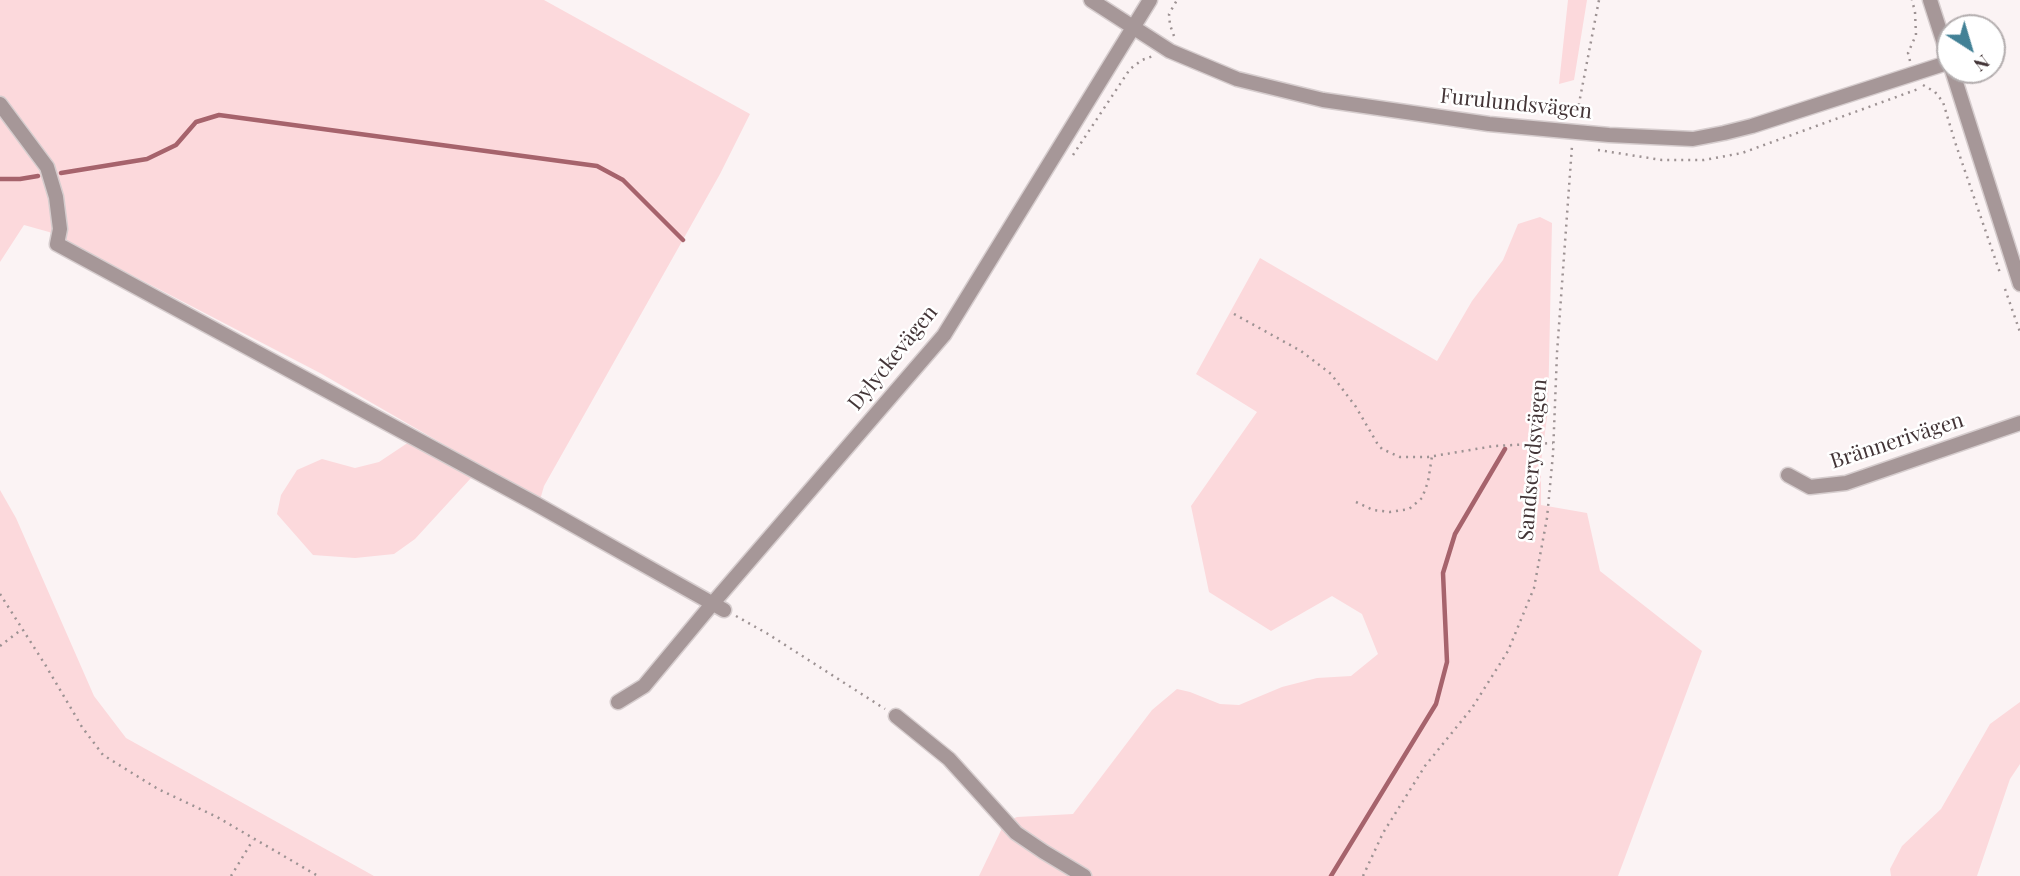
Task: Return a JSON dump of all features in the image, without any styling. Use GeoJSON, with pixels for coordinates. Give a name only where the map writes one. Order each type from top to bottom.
{"type":"FeatureCollection","features":[{"type":"Feature","properties":{"kind":"street","name":"Furulundsvägen"},"geometry":{"type":"LineString","coordinates":[[1091,0],[1170,51],[1237,79],[1323,100],[1489,124],[1574,132],[1693,139],[1752,126],[1936,66]]}},
{"type":"Feature","properties":{"kind":"street","name":"Dylyckevägen"},"geometry":{"type":"LineString","coordinates":[[618,702],[644,686],[719,606],[944,335],[1150,0]]}},
{"type":"Feature","properties":{"kind":"street"},"geometry":{"type":"LineString","coordinates":[[1930,0],[1936,19]]}},
{"type":"Feature","properties":{"kind":"street"},"geometry":{"type":"LineString","coordinates":[[1956,84],[2020,284]]}},
{"type":"Feature","properties":{"kind":"street"},"geometry":{"type":"LineString","coordinates":[[0,104],[47,167],[56,197],[60,229],[57,244],[719,606]]}},
{"type":"Feature","properties":{"kind":"street","name":"Brännerivägen"},"geometry":{"type":"LineString","coordinates":[[1788,475],[1810,487],[1846,482],[2020,423]]}},
{"type":"Feature","properties":{"kind":"street"},"geometry":{"type":"LineString","coordinates":[[896,716],[949,759],[1016,832],[1084,876]]}},
{"type":"Feature","properties":{"kind":"path"},"geometry":{"type":"LineString","coordinates":[[1068,164],[1130,69],[1142,60],[1154,56],[1167,59],[1174,43],[1169,14],[1177,0]]}},
{"type":"Feature","properties":{"kind":"path","name":"Sandserydsvägen"},"geometry":{"type":"LineString","coordinates":[[1363,876],[1382,833],[1425,766],[1472,708],[1508,651],[1534,588],[1547,519],[1564,239],[1574,132],[1599,0]]}},
{"type":"Feature","properties":{"kind":"path"},"geometry":{"type":"LineString","coordinates":[[1912,0],[1916,35],[1908,53],[1914,72],[1925,87],[1935,92],[1943,102],[2020,332]]}},
{"type":"Feature","properties":{"kind":"path"},"geometry":{"type":"LineString","coordinates":[[1598,150],[1662,160],[1704,160],[1742,153],[1925,87]]}},
{"type":"Feature","properties":{"kind":"path"},"geometry":{"type":"LineString","coordinates":[[1234,314],[1301,351],[1331,374],[1356,407],[1377,443],[1382,449],[1400,457],[1432,456],[1494,446],[1553,443]]}},
{"type":"Feature","properties":{"kind":"path"},"geometry":{"type":"LineString","coordinates":[[1356,502],[1373,510],[1390,512],[1409,509],[1422,498],[1428,482],[1432,456]]}},
{"type":"Feature","properties":{"kind":"path"},"geometry":{"type":"LineString","coordinates":[[0,594],[82,727],[103,755],[158,789],[217,817],[318,876]]}},
{"type":"Feature","properties":{"kind":"path"},"geometry":{"type":"LineString","coordinates":[[719,606],[896,716]]}},
{"type":"Feature","properties":{"kind":"path"},"geometry":{"type":"LineString","coordinates":[[0,646],[22,629]]}},
{"type":"Feature","properties":{"kind":"path"},"geometry":{"type":"LineString","coordinates":[[231,876],[254,839]]}},
{"type":"Feature","properties":{"kind":"shaded area"},"geometry":{"type":"Polygon","coordinates":[[[0,0],[544,0],[750,114],[720,174],[544,486],[540,500],[320,373],[49,232],[24,225],[0,262],[0,0]]]}},
{"type":"Feature","properties":{"kind":"shaded area"},"geometry":{"type":"Polygon","coordinates":[[[1568,0],[1587,0],[1574,80],[1559,84],[1568,0]]]}},
{"type":"Feature","properties":{"kind":"shaded area"},"geometry":{"type":"Polygon","coordinates":[[[1540,217],[1552,223],[1548,410],[1541,462],[1541,505],[1587,513],[1600,571],[1702,651],[1618,876],[979,876],[1005,822],[1017,817],[1073,814],[1152,710],[1177,689],[1220,704],[1239,705],[1282,687],[1317,678],[1351,676],[1378,654],[1362,614],[1332,596],[1271,631],[1209,592],[1191,506],[1257,412],[1196,374],[1260,258],[1437,361],[1472,301],[1503,260],[1518,224],[1540,217]]]}},
{"type":"Feature","properties":{"kind":"shaded area"},"geometry":{"type":"Polygon","coordinates":[[[409,442],[471,478],[415,539],[394,554],[355,558],[313,555],[277,514],[281,495],[297,470],[322,459],[355,468],[379,462],[409,442]]]}},
{"type":"Feature","properties":{"kind":"shaded area"},"geometry":{"type":"Polygon","coordinates":[[[0,490],[16,518],[94,696],[126,738],[374,876],[0,876],[0,490]]]}},
{"type":"Feature","properties":{"kind":"shaded area"},"geometry":{"type":"Polygon","coordinates":[[[2020,702],[2020,764],[2010,779],[1977,876],[1891,876],[1890,869],[1902,846],[1941,809],[1990,724],[2020,702]]]}},
{"type":"Feature","properties":{"kind":"waterway"},"geometry":{"type":"LineString","coordinates":[[61,173],[147,159],[176,145],[196,122],[219,115],[597,166],[623,180],[683,240]]}},
{"type":"Feature","properties":{"kind":"waterway"},"geometry":{"type":"LineString","coordinates":[[0,179],[38,176]]}},
{"type":"Feature","properties":{"kind":"waterway"},"geometry":{"type":"LineString","coordinates":[[1331,876],[1436,704],[1447,662],[1443,573],[1455,534],[1505,449]]}}]}
